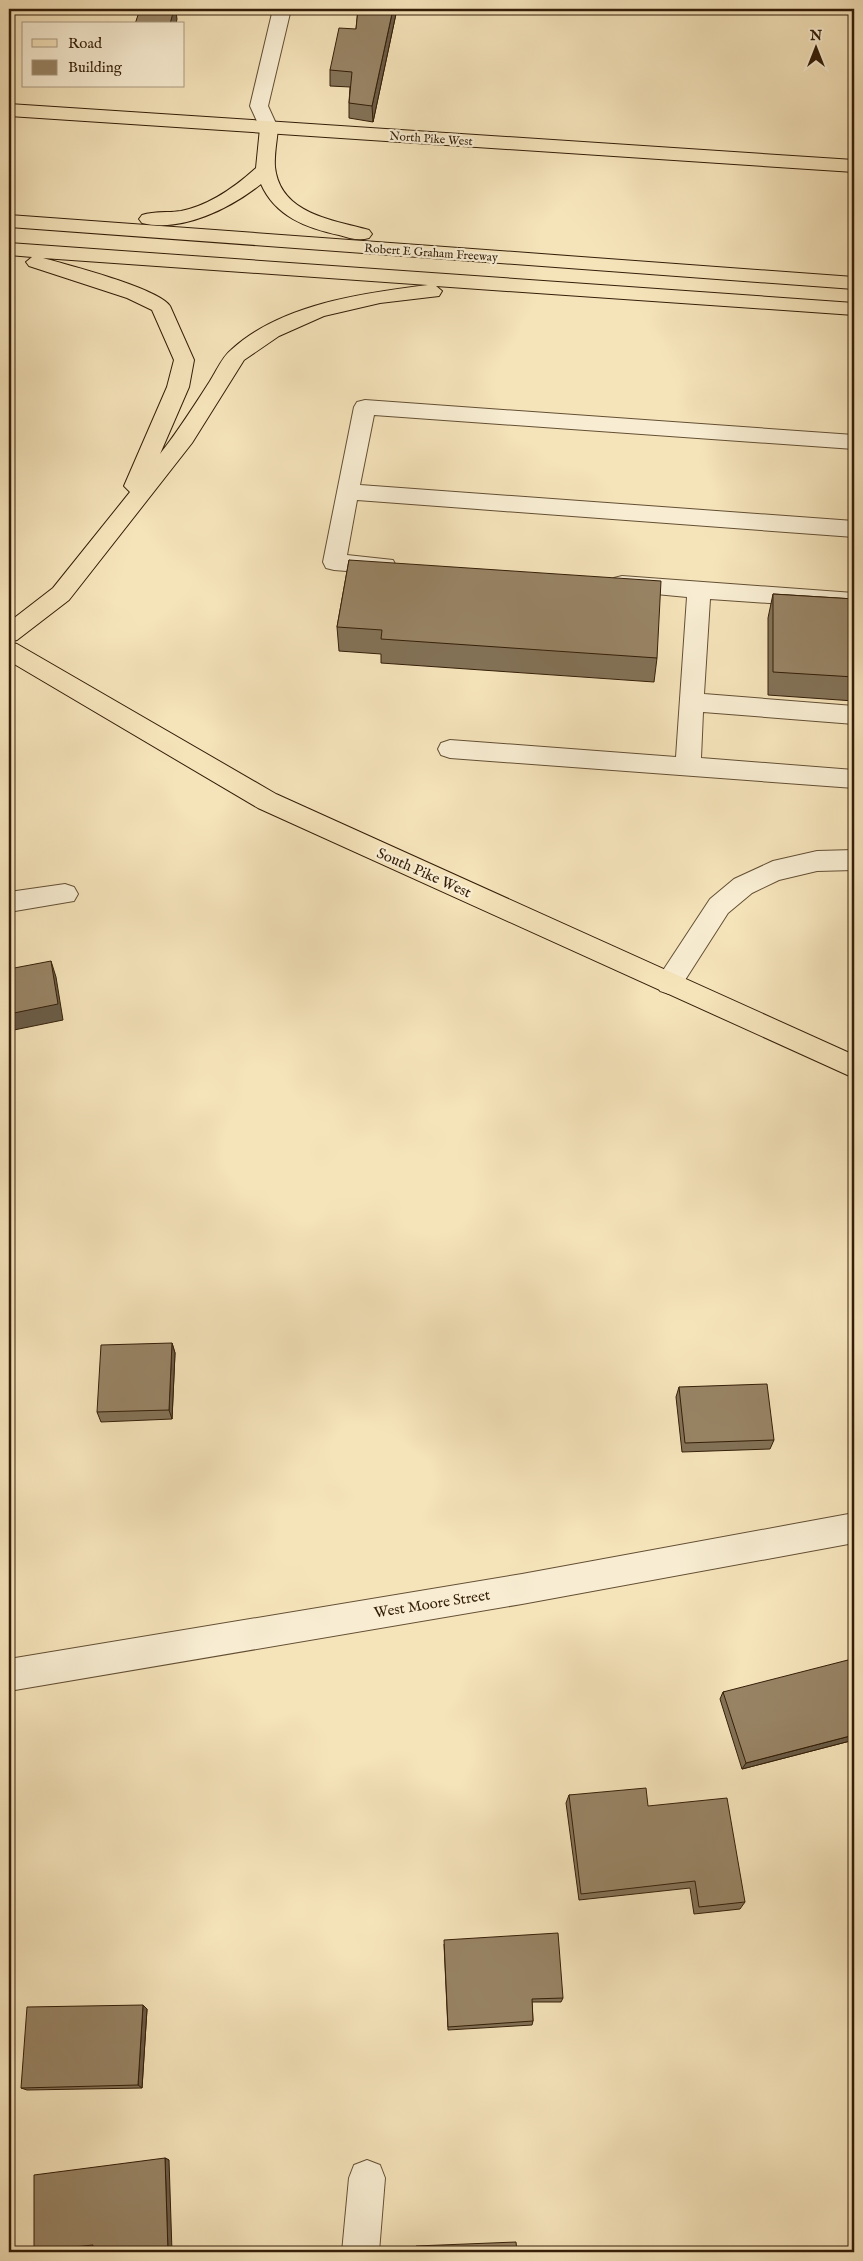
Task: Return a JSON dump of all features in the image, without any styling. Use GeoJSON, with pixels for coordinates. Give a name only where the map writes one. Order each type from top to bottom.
{"type":"FeatureCollection","features":[{"type":"Feature","properties":{"kind":"main road","name":"North Pike West"},"geometry":{"type":"LineString","coordinates":[[9,110],[854,166]]}},
{"type":"Feature","properties":{"kind":"main road"},"geometry":{"type":"LineString","coordinates":[[268,128],[266,169],[274,192],[286,208],[304,219],[337,230],[516,259]]}},
{"type":"Feature","properties":{"kind":"main road"},"geometry":{"type":"LineString","coordinates":[[10,221],[136,220],[181,217],[204,210],[227,199],[253,181],[266,169]]}},
{"type":"Feature","properties":{"kind":"main road","name":"Robert E Graham Freeway"},"geometry":{"type":"LineString","coordinates":[[10,221],[854,283]]}},
{"type":"Feature","properties":{"kind":"main road","name":"Robert E Graham Freeway"},"geometry":{"type":"LineString","coordinates":[[9,249],[854,309]]}},
{"type":"Feature","properties":{"kind":"main road"},"geometry":{"type":"LineString","coordinates":[[9,254],[134,292],[160,306],[184,360],[178,387],[120,520]]}},
{"type":"Feature","properties":{"kind":"main road"},"geometry":{"type":"LineString","coordinates":[[9,634],[61,594],[184,438],[237,355],[272,331],[318,311],[380,297],[426,291],[534,286]]}},
{"type":"Feature","properties":{"kind":"main road","name":"South Pike West"},"geometry":{"type":"LineString","coordinates":[[9,650],[18,658],[267,802],[854,1067]]}},
{"type":"Feature","properties":{"kind":"street"},"geometry":{"type":"LineString","coordinates":[[268,128],[259,106],[282,9]]}},
{"type":"Feature","properties":{"kind":"street"},"geometry":{"type":"LineString","coordinates":[[403,568],[334,562],[365,407],[854,442]]}},
{"type":"Feature","properties":{"kind":"street"},"geometry":{"type":"LineString","coordinates":[[348,492],[854,529]]}},
{"type":"Feature","properties":{"kind":"street"},"geometry":{"type":"LineString","coordinates":[[600,582],[854,601]]}},
{"type":"Feature","properties":{"kind":"street"},"geometry":{"type":"LineString","coordinates":[[688,766],[699,590]]}},
{"type":"Feature","properties":{"kind":"street"},"geometry":{"type":"LineString","coordinates":[[692,702],[854,715]]}},
{"type":"Feature","properties":{"kind":"street"},"geometry":{"type":"LineString","coordinates":[[450,749],[854,779]]}},
{"type":"Feature","properties":{"kind":"street"},"geometry":{"type":"LineString","coordinates":[[670,984],[719,906],[743,886],[773,871],[817,860],[854,860]]}},
{"type":"Feature","properties":{"kind":"street"},"geometry":{"type":"LineString","coordinates":[[9,902],[65,894]]}},
{"type":"Feature","properties":{"kind":"street","name":"West Moore Street"},"geometry":{"type":"LineString","coordinates":[[9,1675],[522,1589],[854,1528]]}},
{"type":"Feature","properties":{"kind":"street"},"geometry":{"type":"LineString","coordinates":[[360,2252],[367,2178]]}},
{"type":"Feature","properties":{"kind":"building"},"geometry":{"type":"Polygon","coordinates":[[[140,9],[174,9],[171,22],[136,22],[140,9]]]}},
{"type":"Feature","properties":{"kind":"building"},"geometry":{"type":"Polygon","coordinates":[[[358,9],[393,9],[372,106],[349,103],[352,72],[330,70],[339,28],[356,29],[358,9]]]}},
{"type":"Feature","properties":{"kind":"building"},"geometry":{"type":"Polygon","coordinates":[[[349,560],[661,581],[657,658],[381,639],[382,630],[337,627],[349,560]]]}},
{"type":"Feature","properties":{"kind":"building"},"geometry":{"type":"Polygon","coordinates":[[[773,594],[854,599],[854,677],[773,672],[773,594]]]}},
{"type":"Feature","properties":{"kind":"building"},"geometry":{"type":"Polygon","coordinates":[[[51,961],[58,1004],[9,1014],[9,969],[51,961]]]}},
{"type":"Feature","properties":{"kind":"building"},"geometry":{"type":"Polygon","coordinates":[[[172,1343],[169,1410],[97,1412],[101,1345],[172,1343]]]}},
{"type":"Feature","properties":{"kind":"building"},"geometry":{"type":"Polygon","coordinates":[[[767,1384],[774,1440],[685,1443],[679,1387],[767,1384]]]}},
{"type":"Feature","properties":{"kind":"building"},"geometry":{"type":"Polygon","coordinates":[[[848,1660],[854,1677],[854,1735],[746,1763],[723,1692],[848,1660]]]}},
{"type":"Feature","properties":{"kind":"building"},"geometry":{"type":"Polygon","coordinates":[[[646,1788],[648,1806],[727,1798],[745,1902],[699,1907],[695,1881],[581,1894],[569,1795],[646,1788]]]}},
{"type":"Feature","properties":{"kind":"building"},"geometry":{"type":"Polygon","coordinates":[[[558,1933],[563,1998],[532,1999],[533,2021],[448,2027],[444,1940],[558,1933]]]}},
{"type":"Feature","properties":{"kind":"building"},"geometry":{"type":"Polygon","coordinates":[[[143,2005],[138,2085],[21,2088],[27,2007],[143,2005]]]}},
{"type":"Feature","properties":{"kind":"building"},"geometry":{"type":"Polygon","coordinates":[[[165,2158],[168,2252],[93,2252],[93,2245],[34,2251],[34,2175],[165,2158]]]}},
{"type":"Feature","properties":{"kind":"building"},"geometry":{"type":"Polygon","coordinates":[[[516,2242],[517,2252],[416,2252],[416,2246],[516,2242]]]}}]}
